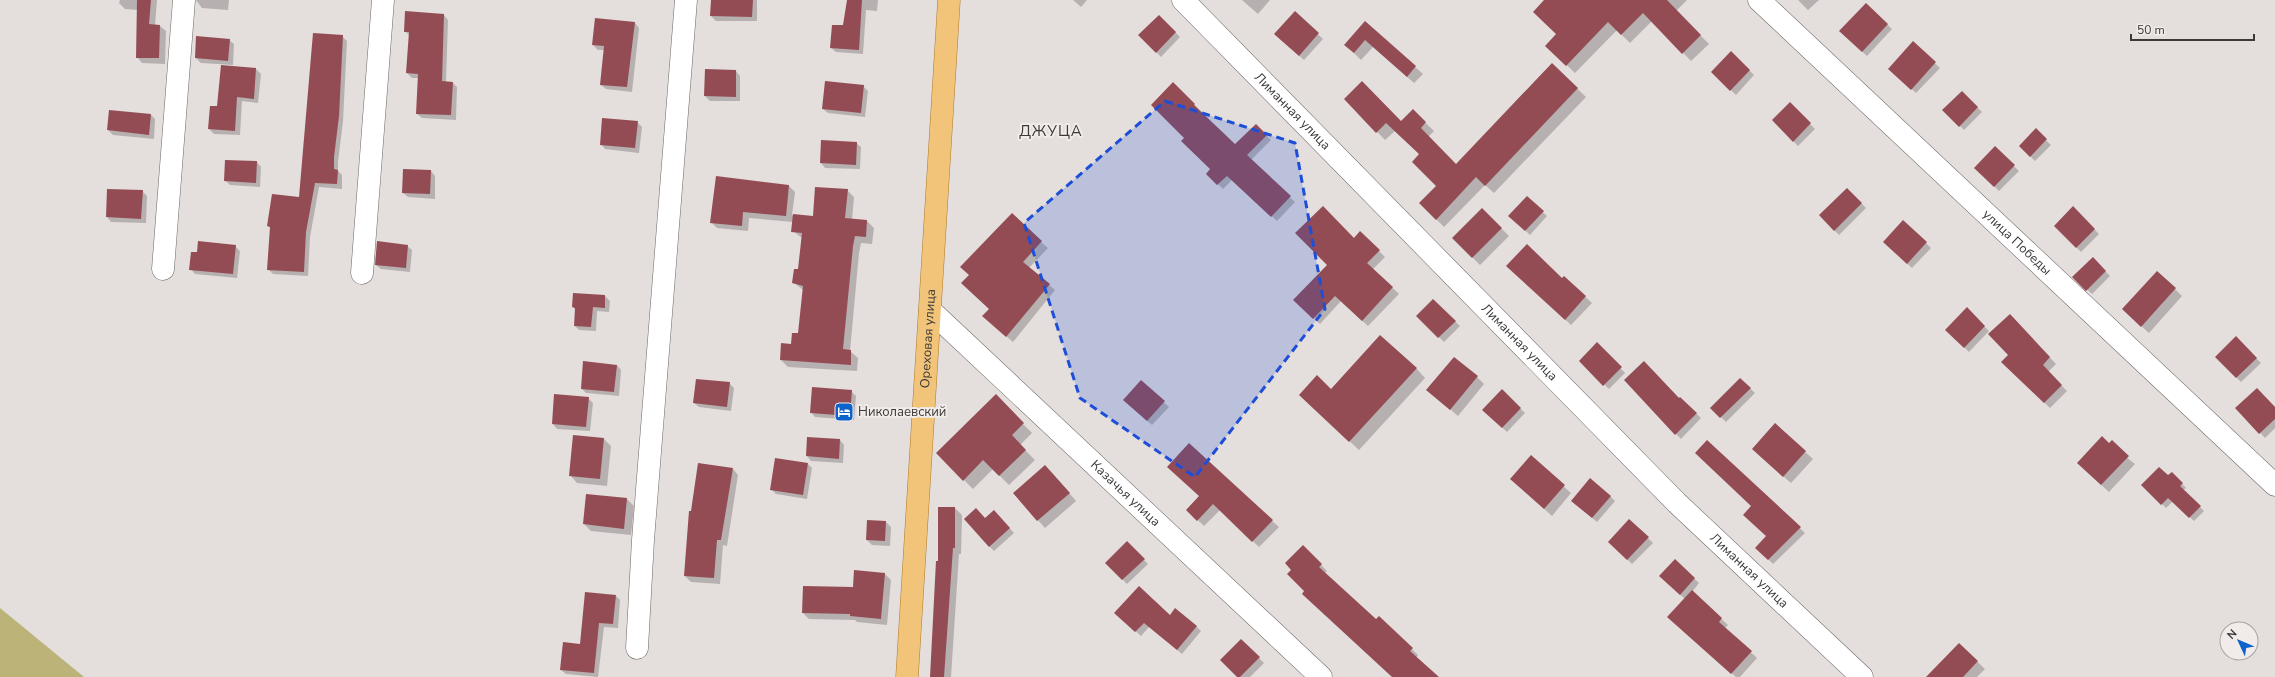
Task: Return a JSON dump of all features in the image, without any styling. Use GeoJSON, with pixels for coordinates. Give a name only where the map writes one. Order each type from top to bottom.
{"type":"FeatureCollection","features":[{"type":"Feature","properties":{"kind":"main road","name":"Ореховая улица"},"geometry":{"type":"LineString","coordinates":[[907,677],[949,0]]}},
{"type":"Feature","properties":{"kind":"street"},"geometry":{"type":"LineString","coordinates":[[163,269],[184,0]]}},
{"type":"Feature","properties":{"kind":"street"},"geometry":{"type":"LineString","coordinates":[[362,273],[383,0]]}},
{"type":"Feature","properties":{"kind":"street"},"geometry":{"type":"LineString","coordinates":[[637,648],[643,540],[686,0]]}},
{"type":"Feature","properties":{"kind":"street","name":"Лиманная улица"},"geometry":{"type":"LineString","coordinates":[[1183,0],[1677,503],[1862,677]]}},
{"type":"Feature","properties":{"kind":"street","name":"улица Победы"},"geometry":{"type":"LineString","coordinates":[[1759,0],[2275,485]]}},
{"type":"Feature","properties":{"kind":"street","name":"Казачья улица"},"geometry":{"type":"LineString","coordinates":[[930,310],[1321,677]]}},
{"type":"Feature","properties":{"kind":"highlighted area"},"geometry":{"type":"Polygon","coordinates":[[[1165,101],[1295,143],[1325,309],[1195,477],[1080,398],[1024,223],[1165,101]]]}},
{"type":"Feature","properties":{"kind":"shaded area"},"geometry":{"type":"Polygon","coordinates":[[[0,608],[84,677],[0,677],[0,608]]]}},
{"type":"Feature","properties":{"kind":"building"},"geometry":{"type":"Polygon","coordinates":[[[137,0],[151,0],[149,24],[160,25],[159,58],[136,58],[137,0]]]}},
{"type":"Feature","properties":{"kind":"building"},"geometry":{"type":"Polygon","coordinates":[[[711,0],[753,0],[752,17],[710,16],[711,0]]]}},
{"type":"Feature","properties":{"kind":"building"},"geometry":{"type":"Polygon","coordinates":[[[847,0],[862,0],[859,50],[830,48],[832,25],[843,25],[847,0]]]}},
{"type":"Feature","properties":{"kind":"building"},"geometry":{"type":"Polygon","coordinates":[[[1544,0],[1667,0],[1701,35],[1682,54],[1643,13],[1621,35],[1608,22],[1566,66],[1545,46],[1556,34],[1533,12],[1544,0]]]}},
{"type":"Feature","properties":{"kind":"building"},"geometry":{"type":"Polygon","coordinates":[[[1866,3],[1888,24],[1862,52],[1839,31],[1866,3]]]}},
{"type":"Feature","properties":{"kind":"building"},"geometry":{"type":"Polygon","coordinates":[[[405,11],[444,14],[442,81],[453,82],[451,115],[416,114],[418,74],[406,73],[409,32],[404,32],[405,11]]]}},
{"type":"Feature","properties":{"kind":"building"},"geometry":{"type":"Polygon","coordinates":[[[1295,11],[1319,33],[1299,56],[1274,34],[1295,11]]]}},
{"type":"Feature","properties":{"kind":"building"},"geometry":{"type":"Polygon","coordinates":[[[1159,15],[1176,32],[1156,53],[1138,35],[1159,15]]]}},
{"type":"Feature","properties":{"kind":"building"},"geometry":{"type":"Polygon","coordinates":[[[595,18],[635,22],[627,87],[600,85],[604,46],[592,45],[595,18]]]}},
{"type":"Feature","properties":{"kind":"building"},"geometry":{"type":"Polygon","coordinates":[[[1365,21],[1416,66],[1407,77],[1365,40],[1354,53],[1344,45],[1365,21]]]}},
{"type":"Feature","properties":{"kind":"building"},"geometry":{"type":"Polygon","coordinates":[[[313,33],[343,35],[339,116],[334,157],[334,169],[338,170],[337,184],[315,183],[306,232],[304,272],[267,270],[270,227],[267,226],[272,194],[299,197],[313,33]]]}},
{"type":"Feature","properties":{"kind":"building"},"geometry":{"type":"Polygon","coordinates":[[[196,36],[230,39],[228,61],[195,58],[196,36]]]}},
{"type":"Feature","properties":{"kind":"building"},"geometry":{"type":"Polygon","coordinates":[[[1913,41],[1936,62],[1911,90],[1888,69],[1913,41]]]}},
{"type":"Feature","properties":{"kind":"building"},"geometry":{"type":"Polygon","coordinates":[[[1731,51],[1750,70],[1730,91],[1711,72],[1731,51]]]}},
{"type":"Feature","properties":{"kind":"building"},"geometry":{"type":"Polygon","coordinates":[[[1552,63],[1578,88],[1485,186],[1476,177],[1436,220],[1419,203],[1436,186],[1412,162],[1419,154],[1386,123],[1376,133],[1344,99],[1362,81],[1401,121],[1413,109],[1426,122],[1421,128],[1456,164],[1552,63]]]}},
{"type":"Feature","properties":{"kind":"building"},"geometry":{"type":"Polygon","coordinates":[[[221,65],[256,68],[254,99],[237,97],[235,131],[208,129],[210,106],[217,106],[221,65]]]}},
{"type":"Feature","properties":{"kind":"building"},"geometry":{"type":"Polygon","coordinates":[[[705,69],[736,70],[736,97],[704,96],[705,69]]]}},
{"type":"Feature","properties":{"kind":"building"},"geometry":{"type":"Polygon","coordinates":[[[825,81],[864,85],[861,113],[822,109],[825,81]]]}},
{"type":"Feature","properties":{"kind":"building"},"geometry":{"type":"Polygon","coordinates":[[[1173,82],[1195,104],[1194,105],[1235,144],[1256,124],[1267,135],[1247,155],[1291,196],[1271,217],[1227,176],[1217,185],[1206,174],[1210,169],[1181,141],[1184,138],[1151,105],[1173,82]]]}},
{"type":"Feature","properties":{"kind":"building"},"geometry":{"type":"Polygon","coordinates":[[[1962,91],[1978,107],[1959,127],[1942,110],[1962,91]]]}},
{"type":"Feature","properties":{"kind":"building"},"geometry":{"type":"Polygon","coordinates":[[[1790,102],[1811,123],[1793,142],[1772,120],[1790,102]]]}},
{"type":"Feature","properties":{"kind":"building"},"geometry":{"type":"Polygon","coordinates":[[[109,110],[151,114],[149,135],[107,130],[109,110]]]}},
{"type":"Feature","properties":{"kind":"building"},"geometry":{"type":"Polygon","coordinates":[[[602,118],[638,121],[635,148],[600,145],[602,118]]]}},
{"type":"Feature","properties":{"kind":"building"},"geometry":{"type":"Polygon","coordinates":[[[2036,128],[2047,139],[2030,157],[2019,146],[2036,128]]]}},
{"type":"Feature","properties":{"kind":"building"},"geometry":{"type":"Polygon","coordinates":[[[821,140],[857,142],[856,165],[820,163],[821,140]]]}},
{"type":"Feature","properties":{"kind":"building"},"geometry":{"type":"Polygon","coordinates":[[[1995,146],[2015,165],[1994,187],[1974,168],[1995,146]]]}},
{"type":"Feature","properties":{"kind":"building"},"geometry":{"type":"Polygon","coordinates":[[[225,160],[257,161],[256,183],[224,181],[225,160]]]}},
{"type":"Feature","properties":{"kind":"building"},"geometry":{"type":"Polygon","coordinates":[[[403,169],[431,170],[430,194],[402,193],[403,169]]]}},
{"type":"Feature","properties":{"kind":"building"},"geometry":{"type":"Polygon","coordinates":[[[716,176],[789,185],[786,216],[743,212],[742,226],[710,223],[716,176]]]}},
{"type":"Feature","properties":{"kind":"building"},"geometry":{"type":"Polygon","coordinates":[[[815,187],[848,189],[845,218],[867,220],[866,237],[855,236],[853,246],[843,349],[851,350],[851,365],[780,360],[781,343],[791,344],[792,333],[798,333],[803,286],[792,283],[794,269],[798,269],[802,233],[791,232],[793,214],[813,216],[815,187]]]}},
{"type":"Feature","properties":{"kind":"building"},"geometry":{"type":"Polygon","coordinates":[[[1847,188],[1862,203],[1834,231],[1819,215],[1847,188]]]}},
{"type":"Feature","properties":{"kind":"building"},"geometry":{"type":"Polygon","coordinates":[[[107,189],[143,190],[141,219],[106,217],[107,189]]]}},
{"type":"Feature","properties":{"kind":"building"},"geometry":{"type":"Polygon","coordinates":[[[1527,196],[1544,211],[1525,231],[1508,216],[1527,196]]]}},
{"type":"Feature","properties":{"kind":"building"},"geometry":{"type":"Polygon","coordinates":[[[1323,206],[1354,238],[1360,231],[1380,250],[1367,263],[1393,287],[1362,321],[1335,296],[1313,319],[1293,300],[1327,265],[1295,233],[1323,206]]]}},
{"type":"Feature","properties":{"kind":"building"},"geometry":{"type":"Polygon","coordinates":[[[2073,206],[2095,229],[2076,248],[2054,226],[2073,206]]]}},
{"type":"Feature","properties":{"kind":"building"},"geometry":{"type":"Polygon","coordinates":[[[1482,208],[1502,228],[1472,258],[1452,238],[1482,208]]]}},
{"type":"Feature","properties":{"kind":"building"},"geometry":{"type":"Polygon","coordinates":[[[1012,213],[1042,241],[1023,262],[1050,284],[1006,337],[982,316],[989,309],[961,283],[969,275],[960,267],[1012,213]]]}},
{"type":"Feature","properties":{"kind":"building"},"geometry":{"type":"Polygon","coordinates":[[[1903,220],[1927,242],[1907,264],[1883,242],[1903,220]]]}},
{"type":"Feature","properties":{"kind":"building"},"geometry":{"type":"Polygon","coordinates":[[[198,241],[236,245],[233,274],[189,270],[191,252],[197,252],[198,241]]]}},
{"type":"Feature","properties":{"kind":"building"},"geometry":{"type":"Polygon","coordinates":[[[377,241],[408,245],[406,268],[375,265],[377,241]]]}},
{"type":"Feature","properties":{"kind":"building"},"geometry":{"type":"Polygon","coordinates":[[[1527,244],[1562,278],[1564,276],[1586,296],[1565,320],[1506,266],[1527,244]]]}},
{"type":"Feature","properties":{"kind":"building"},"geometry":{"type":"Polygon","coordinates":[[[2093,257],[2106,271],[2086,291],[2072,277],[2093,257]]]}},
{"type":"Feature","properties":{"kind":"building"},"geometry":{"type":"Polygon","coordinates":[[[2157,271],[2176,288],[2141,327],[2122,309],[2157,271]]]}},
{"type":"Feature","properties":{"kind":"building"},"geometry":{"type":"Polygon","coordinates":[[[573,293],[605,295],[605,308],[593,307],[591,327],[574,326],[575,308],[572,307],[573,293]]]}},
{"type":"Feature","properties":{"kind":"building"},"geometry":{"type":"Polygon","coordinates":[[[1433,299],[1456,321],[1438,338],[1416,316],[1433,299]]]}},
{"type":"Feature","properties":{"kind":"building"},"geometry":{"type":"Polygon","coordinates":[[[1967,307],[1985,326],[1964,348],[1945,330],[1967,307]]]}},
{"type":"Feature","properties":{"kind":"building"},"geometry":{"type":"Polygon","coordinates":[[[2010,314],[2050,357],[2043,365],[2062,385],[2044,403],[2001,362],[2008,355],[1988,334],[2010,314]]]}},
{"type":"Feature","properties":{"kind":"building"},"geometry":{"type":"Polygon","coordinates":[[[1380,335],[1417,368],[1349,442],[1299,395],[1317,375],[1331,389],[1380,335]]]}},
{"type":"Feature","properties":{"kind":"building"},"geometry":{"type":"Polygon","coordinates":[[[2236,336],[2257,358],[2236,378],[2215,357],[2236,336]]]}},
{"type":"Feature","properties":{"kind":"building"},"geometry":{"type":"Polygon","coordinates":[[[1597,342],[1622,367],[1603,386],[1579,361],[1597,342]]]}},
{"type":"Feature","properties":{"kind":"building"},"geometry":{"type":"Polygon","coordinates":[[[1454,357],[1478,376],[1450,410],[1426,390],[1454,357]]]}},
{"type":"Feature","properties":{"kind":"building"},"geometry":{"type":"Polygon","coordinates":[[[583,361],[617,365],[614,392],[581,389],[583,361]]]}},
{"type":"Feature","properties":{"kind":"building"},"geometry":{"type":"Polygon","coordinates":[[[1644,361],[1679,398],[1680,397],[1697,413],[1675,435],[1624,380],[1644,361]]]}},
{"type":"Feature","properties":{"kind":"building"},"geometry":{"type":"Polygon","coordinates":[[[1740,378],[1751,388],[1720,418],[1710,408],[1740,378]]]}},
{"type":"Feature","properties":{"kind":"building"},"geometry":{"type":"Polygon","coordinates":[[[696,379],[730,382],[727,407],[693,403],[696,379]]]}},
{"type":"Feature","properties":{"kind":"building"},"geometry":{"type":"Polygon","coordinates":[[[1141,380],[1165,401],[1147,421],[1123,400],[1141,380]]]}},
{"type":"Feature","properties":{"kind":"building"},"geometry":{"type":"Polygon","coordinates":[[[812,387],[852,390],[850,416],[810,413],[812,387]]]}},
{"type":"Feature","properties":{"kind":"building"},"geometry":{"type":"Polygon","coordinates":[[[2257,388],[2275,407],[2275,419],[2259,434],[2235,408],[2257,388]]]}},
{"type":"Feature","properties":{"kind":"building"},"geometry":{"type":"Polygon","coordinates":[[[1502,389],[1521,408],[1502,428],[1482,410],[1502,389]]]}},
{"type":"Feature","properties":{"kind":"building"},"geometry":{"type":"Polygon","coordinates":[[[554,394],[589,397],[586,427],[552,424],[554,394]]]}},
{"type":"Feature","properties":{"kind":"building"},"geometry":{"type":"Polygon","coordinates":[[[996,394],[1024,423],[1012,435],[1026,450],[999,476],[983,460],[963,481],[936,453],[996,394]]]}},
{"type":"Feature","properties":{"kind":"building"},"geometry":{"type":"Polygon","coordinates":[[[1775,423],[1806,451],[1783,477],[1752,449],[1775,423]]]}},
{"type":"Feature","properties":{"kind":"building"},"geometry":{"type":"Polygon","coordinates":[[[573,435],[604,438],[600,479],[569,476],[573,435]]]}},
{"type":"Feature","properties":{"kind":"building"},"geometry":{"type":"Polygon","coordinates":[[[2102,436],[2109,443],[2112,440],[2129,456],[2101,485],[2077,463],[2102,436]]]}},
{"type":"Feature","properties":{"kind":"building"},"geometry":{"type":"Polygon","coordinates":[[[807,437],[840,439],[839,459],[806,456],[807,437]]]}},
{"type":"Feature","properties":{"kind":"building"},"geometry":{"type":"Polygon","coordinates":[[[1707,440],[1801,527],[1768,560],[1755,548],[1766,536],[1743,515],[1751,506],[1695,453],[1707,440]]]}},
{"type":"Feature","properties":{"kind":"building"},"geometry":{"type":"Polygon","coordinates":[[[1189,443],[1273,520],[1252,542],[1213,504],[1197,521],[1186,510],[1199,496],[1167,467],[1189,443]]]}},
{"type":"Feature","properties":{"kind":"building"},"geometry":{"type":"Polygon","coordinates":[[[1531,455],[1565,485],[1544,509],[1510,479],[1531,455]]]}},
{"type":"Feature","properties":{"kind":"building"},"geometry":{"type":"Polygon","coordinates":[[[775,458],[808,463],[803,495],[770,490],[775,458]]]}},
{"type":"Feature","properties":{"kind":"building"},"geometry":{"type":"Polygon","coordinates":[[[698,463],[733,468],[721,540],[717,540],[714,578],[684,576],[689,511],[691,511],[698,463]]]}},
{"type":"Feature","properties":{"kind":"building"},"geometry":{"type":"Polygon","coordinates":[[[1045,465],[1070,493],[1037,521],[1013,493],[1045,465]]]}},
{"type":"Feature","properties":{"kind":"building"},"geometry":{"type":"Polygon","coordinates":[[[2159,467],[2168,475],[2172,472],[2183,483],[2180,486],[2201,506],[2189,518],[2168,498],[2161,505],[2141,485],[2159,467]]]}},
{"type":"Feature","properties":{"kind":"building"},"geometry":{"type":"Polygon","coordinates":[[[1590,478],[1611,496],[1592,518],[1571,501],[1590,478]]]}},
{"type":"Feature","properties":{"kind":"building"},"geometry":{"type":"Polygon","coordinates":[[[586,494],[627,498],[624,529],[583,524],[586,494]]]}},
{"type":"Feature","properties":{"kind":"building"},"geometry":{"type":"Polygon","coordinates":[[[938,507],[955,507],[955,548],[953,548],[944,677],[930,677],[936,561],[938,561],[938,507]]]}},
{"type":"Feature","properties":{"kind":"building"},"geometry":{"type":"Polygon","coordinates":[[[976,508],[985,518],[994,510],[1010,528],[989,547],[964,519],[976,508]]]}},
{"type":"Feature","properties":{"kind":"building"},"geometry":{"type":"Polygon","coordinates":[[[1629,519],[1649,537],[1627,560],[1608,542],[1629,519]]]}},
{"type":"Feature","properties":{"kind":"building"},"geometry":{"type":"Polygon","coordinates":[[[867,520],[886,521],[885,541],[866,540],[867,520]]]}},
{"type":"Feature","properties":{"kind":"building"},"geometry":{"type":"Polygon","coordinates":[[[1127,541],[1145,559],[1122,580],[1105,563],[1127,541]]]}},
{"type":"Feature","properties":{"kind":"building"},"geometry":{"type":"Polygon","coordinates":[[[1303,545],[1322,564],[1319,567],[1376,619],[1379,616],[1413,648],[1410,651],[1439,677],[1392,677],[1302,594],[1304,591],[1287,574],[1291,570],[1285,563],[1303,545]]]}},
{"type":"Feature","properties":{"kind":"building"},"geometry":{"type":"Polygon","coordinates":[[[1675,559],[1695,578],[1680,595],[1659,576],[1675,559]]]}},
{"type":"Feature","properties":{"kind":"building"},"geometry":{"type":"Polygon","coordinates":[[[854,570],[885,573],[881,619],[850,616],[850,614],[802,613],[803,586],[853,587],[854,570]]]}},
{"type":"Feature","properties":{"kind":"building"},"geometry":{"type":"Polygon","coordinates":[[[1139,586],[1170,615],[1175,608],[1197,626],[1177,650],[1144,623],[1135,632],[1114,613],[1139,586]]]}},
{"type":"Feature","properties":{"kind":"building"},"geometry":{"type":"Polygon","coordinates":[[[1692,590],[1722,618],[1719,622],[1752,651],[1731,674],[1667,617],[1692,590]]]}},
{"type":"Feature","properties":{"kind":"building"},"geometry":{"type":"Polygon","coordinates":[[[585,592],[616,595],[613,624],[599,623],[594,673],[560,670],[563,642],[580,644],[585,592]]]}},
{"type":"Feature","properties":{"kind":"building"},"geometry":{"type":"Polygon","coordinates":[[[1241,639],[1260,657],[1240,677],[1237,677],[1220,660],[1241,639]]]}},
{"type":"Feature","properties":{"kind":"building"},"geometry":{"type":"Polygon","coordinates":[[[1959,643],[1978,661],[1963,677],[1926,677],[1959,643]]]}},
{"type":"Feature","properties":{"kind":"place","name":"Николаевский"},"geometry":{"type":"Point","coordinates":[844,412]}},
{"type":"Feature","properties":{"kind":"district","name":"ДЖУЦА"},"geometry":{"type":"Point","coordinates":[1051,131]}}]}
